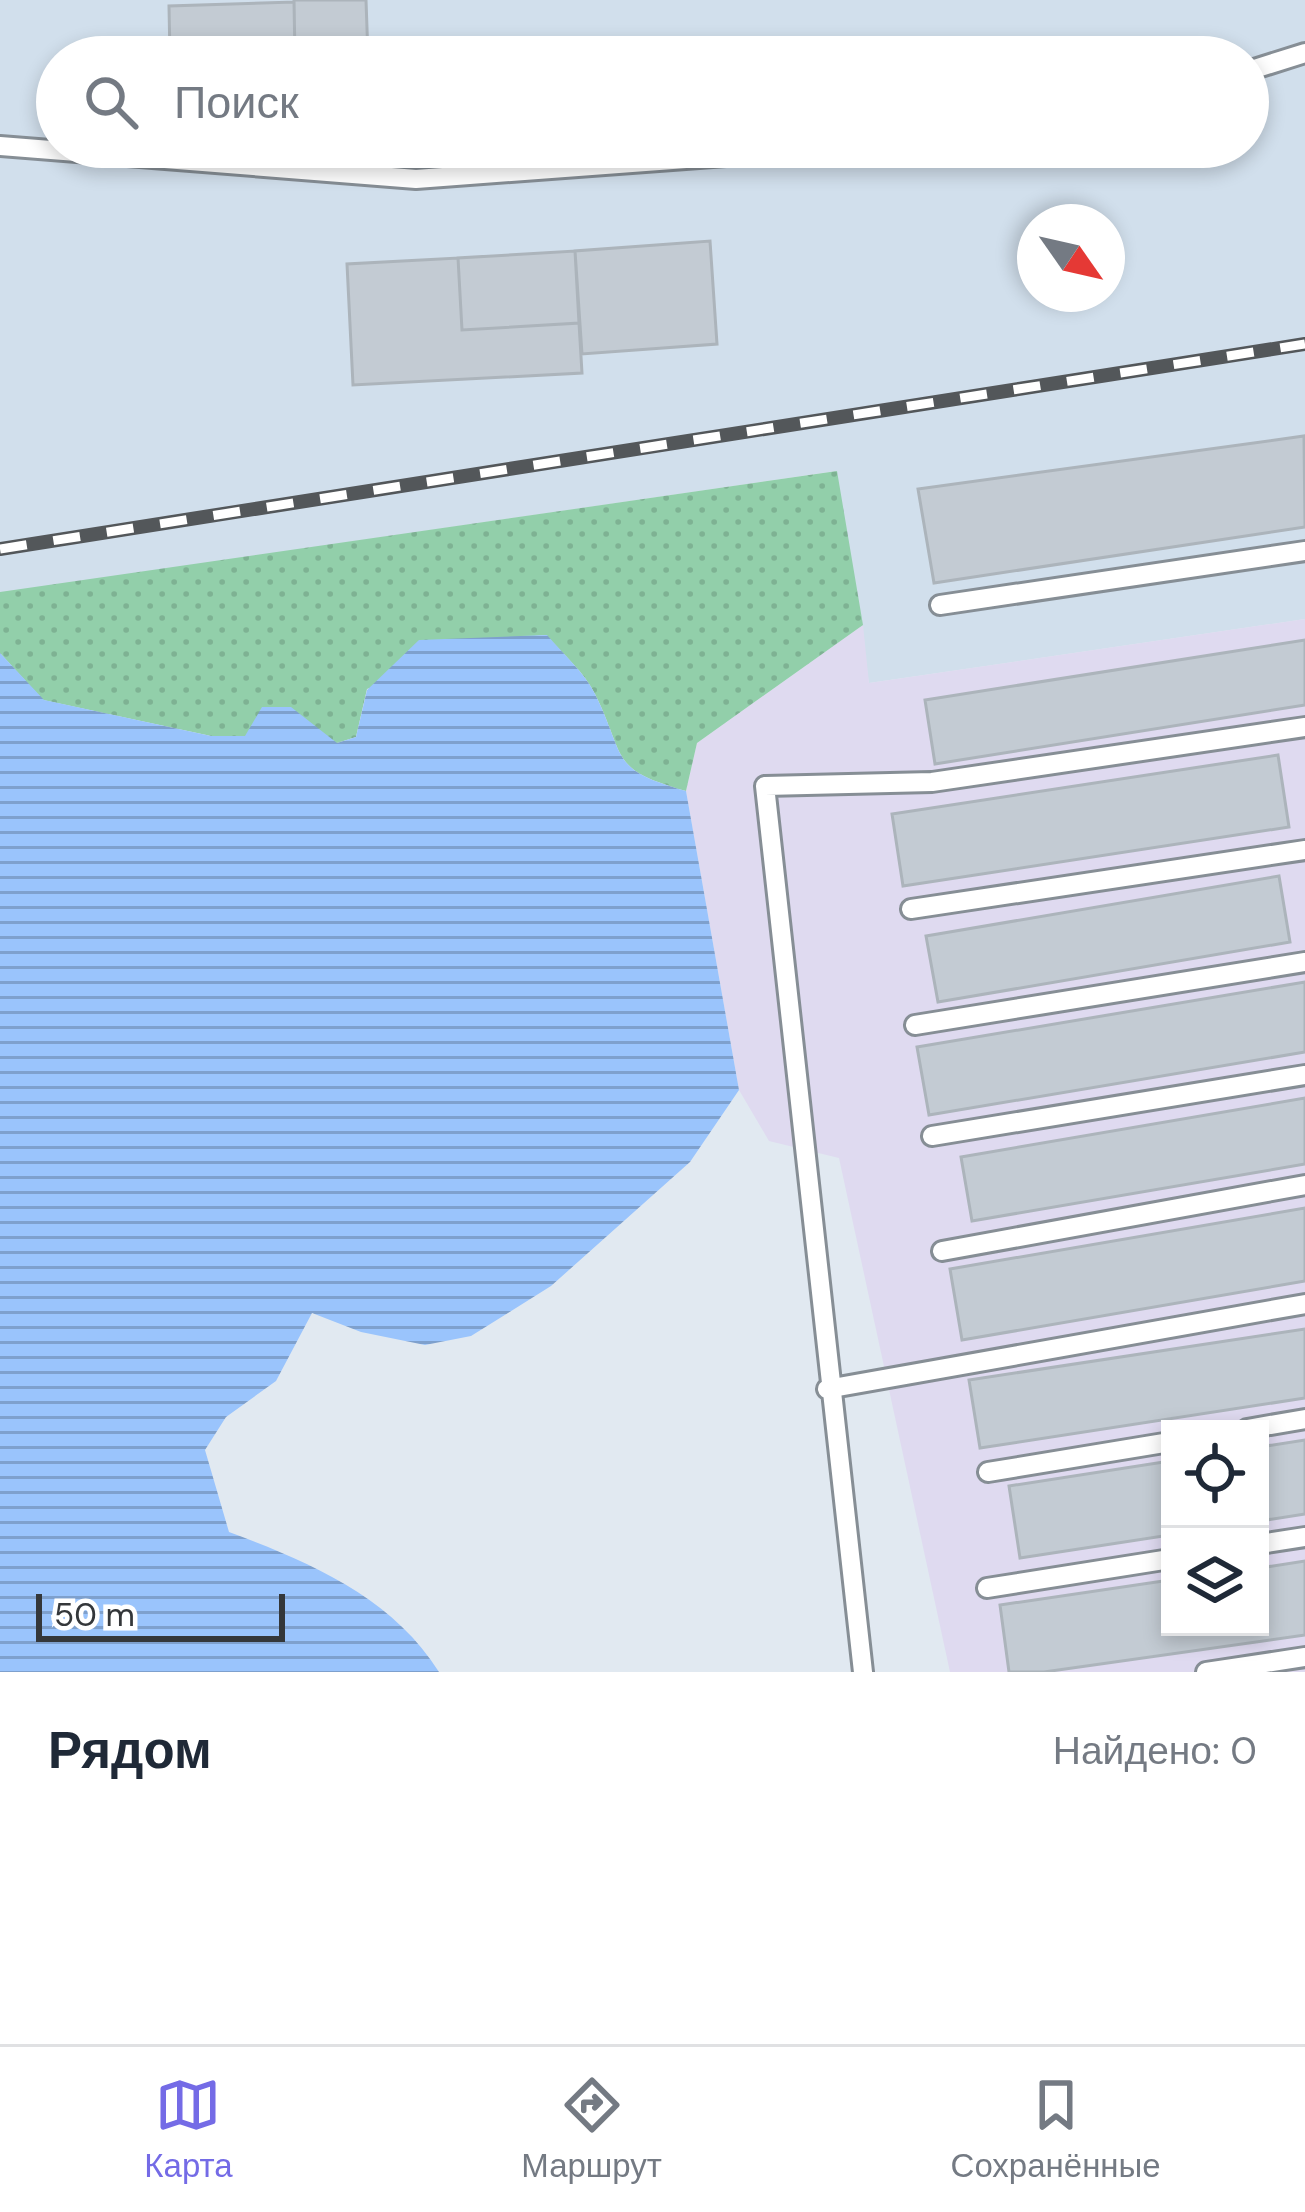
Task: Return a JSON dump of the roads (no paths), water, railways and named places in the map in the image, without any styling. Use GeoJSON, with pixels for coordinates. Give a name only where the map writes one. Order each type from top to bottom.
{"type":"FeatureCollection","features":[{"type":"Feature","properties":{"kind":"lane"},"geometry":{"type":"LineString","coordinates":[[1269,64],[1305,53]]}},
{"type":"Feature","properties":{"kind":"lane"},"geometry":{"type":"LineString","coordinates":[[0,146],[36,149]]}},
{"type":"Feature","properties":{"kind":"lane"},"geometry":{"type":"LineString","coordinates":[[286,168],[416,178],[555,168]]}},
{"type":"Feature","properties":{"kind":"lane"},"geometry":{"type":"LineString","coordinates":[[940,605],[1305,551]]}},
{"type":"Feature","properties":{"kind":"lane"},"geometry":{"type":"LineString","coordinates":[[863,1672],[827,1389],[765,786],[932,782],[1305,727]]}},
{"type":"Feature","properties":{"kind":"lane"},"geometry":{"type":"LineString","coordinates":[[910,909],[1305,850]]}},
{"type":"Feature","properties":{"kind":"lane"},"geometry":{"type":"LineString","coordinates":[[915,1025],[1305,962]]}},
{"type":"Feature","properties":{"kind":"lane"},"geometry":{"type":"LineString","coordinates":[[932,1136],[1305,1075]]}},
{"type":"Feature","properties":{"kind":"lane"},"geometry":{"type":"LineString","coordinates":[[942,1251],[1305,1185]]}},
{"type":"Feature","properties":{"kind":"lane"},"geometry":{"type":"LineString","coordinates":[[827,1389],[1305,1304]]}},
{"type":"Feature","properties":{"kind":"lane"},"geometry":{"type":"LineString","coordinates":[[1269,1425],[1305,1419]]}},
{"type":"Feature","properties":{"kind":"lane"},"geometry":{"type":"LineString","coordinates":[[988,1472],[1161,1443]]}},
{"type":"Feature","properties":{"kind":"lane"},"geometry":{"type":"LineString","coordinates":[[1269,1543],[1305,1537]]}},
{"type":"Feature","properties":{"kind":"lane"},"geometry":{"type":"LineString","coordinates":[[987,1588],[1161,1559]]}},
{"type":"Feature","properties":{"kind":"lane"},"geometry":{"type":"LineString","coordinates":[[1206,1672],[1305,1657]]}},
{"type":"Feature","properties":{"kind":"water"},"geometry":{"type":"Polygon","coordinates":[[[547,635],[591,686],[631,768],[686,791],[739,1090],[690,1162],[551,1286],[471,1336],[425,1345],[361,1332],[312,1313],[276,1381],[226,1417],[205,1450],[229,1532],[318,1570],[373,1603],[420,1646],[439,1672],[0,1672],[0,653],[44,700],[211,736],[245,736],[262,707],[291,707],[337,743],[356,737],[367,690],[419,640],[547,635]]]}},
{"type":"Feature","properties":{"kind":"railway"},"geometry":{"type":"LineString","coordinates":[[0,549],[1305,344]]}}]}
